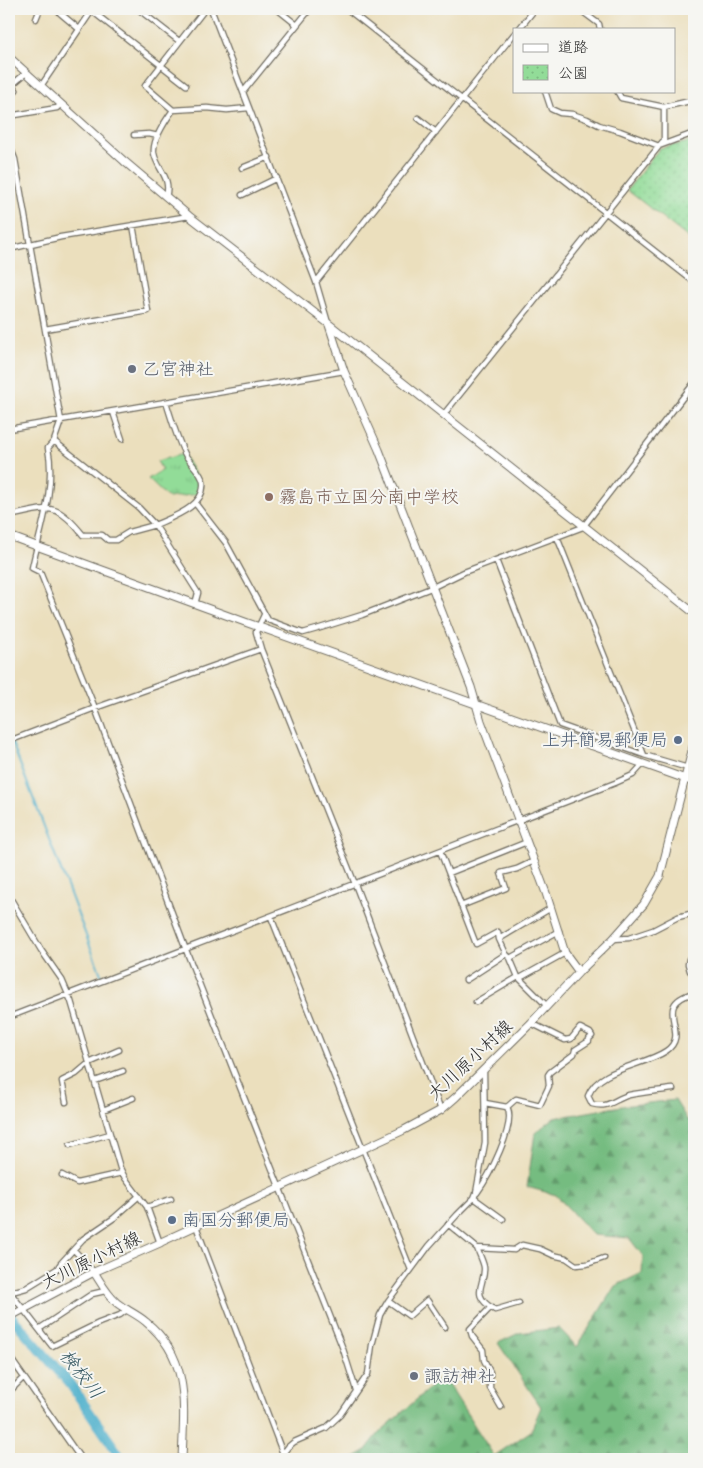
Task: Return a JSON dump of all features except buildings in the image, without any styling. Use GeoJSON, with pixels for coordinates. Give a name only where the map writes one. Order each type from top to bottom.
{"type":"FeatureCollection","features":[{"type":"Feature","properties":{"kind":"street"},"geometry":{"type":"LineString","coordinates":[[36,19],[40,9]]}},
{"type":"Feature","properties":{"kind":"street"},"geometry":{"type":"LineString","coordinates":[[62,9],[60,13],[79,29]]}},
{"type":"Feature","properties":{"kind":"street"},"geometry":{"type":"LineString","coordinates":[[138,9],[179,41]]}},
{"type":"Feature","properties":{"kind":"street"},"geometry":{"type":"LineString","coordinates":[[205,9],[145,86],[173,110],[249,108]]}},
{"type":"Feature","properties":{"kind":"street"},"geometry":{"type":"LineString","coordinates":[[211,9],[316,282],[344,370],[379,450],[520,821],[565,953],[579,972]]}},
{"type":"Feature","properties":{"kind":"street"},"geometry":{"type":"LineString","coordinates":[[277,9],[297,25]]}},
{"type":"Feature","properties":{"kind":"street"},"geometry":{"type":"LineString","coordinates":[[244,92],[310,9]]}},
{"type":"Feature","properties":{"kind":"street"},"geometry":{"type":"LineString","coordinates":[[347,9],[694,282]]}},
{"type":"Feature","properties":{"kind":"street"},"geometry":{"type":"LineString","coordinates":[[520,28],[535,9]]}},
{"type":"Feature","properties":{"kind":"street"},"geometry":{"type":"LineString","coordinates":[[579,9],[599,24],[600,28]]}},
{"type":"Feature","properties":{"kind":"street"},"geometry":{"type":"LineString","coordinates":[[41,86],[92,10],[186,85]]}},
{"type":"Feature","properties":{"kind":"street"},"geometry":{"type":"LineString","coordinates":[[316,282],[513,35]]}},
{"type":"Feature","properties":{"kind":"street"},"geometry":{"type":"LineString","coordinates":[[9,57],[189,216],[444,414],[694,613]]}},
{"type":"Feature","properties":{"kind":"street"},"geometry":{"type":"LineString","coordinates":[[13,84],[26,73]]}},
{"type":"Feature","properties":{"kind":"street"},"geometry":{"type":"LineString","coordinates":[[9,80],[16,90]]}},
{"type":"Feature","properties":{"kind":"street"},"geometry":{"type":"LineString","coordinates":[[545,92],[551,109],[587,119],[598,125],[620,131],[658,146],[694,133]]}},
{"type":"Feature","properties":{"kind":"street"},"geometry":{"type":"LineString","coordinates":[[618,92],[621,98],[664,107],[694,100]]}},
{"type":"Feature","properties":{"kind":"street"},"geometry":{"type":"LineString","coordinates":[[9,116],[58,108],[61,104]]}},
{"type":"Feature","properties":{"kind":"street"},"geometry":{"type":"LineString","coordinates":[[444,414],[664,140],[664,107]]}},
{"type":"Feature","properties":{"kind":"street"},"geometry":{"type":"LineString","coordinates":[[166,197],[167,183],[154,153],[158,136],[173,110]]}},
{"type":"Feature","properties":{"kind":"street"},"geometry":{"type":"LineString","coordinates":[[418,118],[436,132]]}},
{"type":"Feature","properties":{"kind":"street"},"geometry":{"type":"LineString","coordinates":[[134,135],[149,134],[158,136]]}},
{"type":"Feature","properties":{"kind":"street"},"geometry":{"type":"LineString","coordinates":[[9,144],[15,159],[61,421],[54,441],[48,448],[51,463],[51,481],[32,568],[40,572],[95,708],[186,950],[343,1349],[356,1390]]}},
{"type":"Feature","properties":{"kind":"street"},"geometry":{"type":"LineString","coordinates":[[242,168],[268,157]]}},
{"type":"Feature","properties":{"kind":"street"},"geometry":{"type":"LineString","coordinates":[[242,195],[277,178]]}},
{"type":"Feature","properties":{"kind":"street"},"geometry":{"type":"LineString","coordinates":[[9,249],[61,237],[189,216]]}},
{"type":"Feature","properties":{"kind":"street"},"geometry":{"type":"LineString","coordinates":[[45,329],[148,311],[133,225]]}},
{"type":"Feature","properties":{"kind":"street"},"geometry":{"type":"LineString","coordinates":[[9,429],[344,370]]}},
{"type":"Feature","properties":{"kind":"street"},"geometry":{"type":"LineString","coordinates":[[195,503],[226,543],[264,616],[268,620],[303,633],[362,615],[431,588],[464,572],[583,526],[694,383]]}},
{"type":"Feature","properties":{"kind":"street"},"geometry":{"type":"LineString","coordinates":[[9,516],[45,508],[57,510],[68,517],[83,534],[102,535],[108,540],[116,540],[128,532],[155,525],[176,516],[195,503],[203,481],[185,455],[166,402]]}},
{"type":"Feature","properties":{"kind":"street"},"geometry":{"type":"LineString","coordinates":[[113,412],[122,439]]}},
{"type":"Feature","properties":{"kind":"street"},"geometry":{"type":"LineString","coordinates":[[54,441],[139,508],[155,525],[198,593],[195,604]]}},
{"type":"Feature","properties":{"kind":"street"},"geometry":{"type":"LineString","coordinates":[[9,536],[694,782]]}},
{"type":"Feature","properties":{"kind":"street"},"geometry":{"type":"LineString","coordinates":[[557,536],[644,755]]}},
{"type":"Feature","properties":{"kind":"street"},"geometry":{"type":"LineString","coordinates":[[496,560],[560,725],[644,755],[688,768]]}},
{"type":"Feature","properties":{"kind":"street"},"geometry":{"type":"LineString","coordinates":[[264,616],[256,632],[261,650],[355,884],[441,1110]]}},
{"type":"Feature","properties":{"kind":"street"},"geometry":{"type":"LineString","coordinates":[[9,741],[95,708],[261,650]]}},
{"type":"Feature","properties":{"kind":"street","name":"大川原小村線"},"geometry":{"type":"LineString","coordinates":[[9,1317],[94,1272],[404,1130],[441,1110],[531,1023],[613,939],[644,904],[660,876],[694,743]]}},
{"type":"Feature","properties":{"kind":"street"},"geometry":{"type":"LineString","coordinates":[[9,1017],[520,821],[627,778],[642,764]]}},
{"type":"Feature","properties":{"kind":"street"},"geometry":{"type":"LineString","coordinates":[[449,873],[527,842]]}},
{"type":"Feature","properties":{"kind":"street"},"geometry":{"type":"LineString","coordinates":[[440,851],[476,944],[498,932],[499,940],[519,977],[547,1006]]}},
{"type":"Feature","properties":{"kind":"street"},"geometry":{"type":"LineString","coordinates":[[462,906],[506,888],[501,872],[516,869],[534,861]]}},
{"type":"Feature","properties":{"kind":"street"},"geometry":{"type":"LineString","coordinates":[[9,896],[41,950],[62,980],[122,1172],[147,1208],[160,1243]]}},
{"type":"Feature","properties":{"kind":"street"},"geometry":{"type":"LineString","coordinates":[[499,940],[551,908]]}},
{"type":"Feature","properties":{"kind":"street"},"geometry":{"type":"LineString","coordinates":[[613,939],[629,938],[653,930],[678,917],[694,913]]}},
{"type":"Feature","properties":{"kind":"street"},"geometry":{"type":"LineString","coordinates":[[271,917],[411,1270]]}},
{"type":"Feature","properties":{"kind":"street"},"geometry":{"type":"LineString","coordinates":[[466,980],[508,956],[559,931]]}},
{"type":"Feature","properties":{"kind":"street"},"geometry":{"type":"LineString","coordinates":[[476,1002],[565,953]]}},
{"type":"Feature","properties":{"kind":"street"},"geometry":{"type":"LineString","coordinates":[[694,957],[689,959],[688,964],[690,971],[694,973]]}},
{"type":"Feature","properties":{"kind":"street"},"geometry":{"type":"LineString","coordinates":[[673,1089],[628,1096],[601,1106],[592,1104],[588,1096],[592,1086],[606,1076],[651,1058],[671,1047],[676,1036],[673,1017],[674,1004],[679,999],[694,994]]}},
{"type":"Feature","properties":{"kind":"street"},"geometry":{"type":"LineString","coordinates":[[507,1107],[516,1099],[540,1105],[549,1086],[548,1075],[550,1072],[574,1054],[575,1050],[589,1041],[592,1036],[580,1028],[571,1040],[565,1040],[531,1023]]}},
{"type":"Feature","properties":{"kind":"street"},"geometry":{"type":"LineString","coordinates":[[66,1102],[62,1081],[76,1074],[89,1062],[119,1050]]}},
{"type":"Feature","properties":{"kind":"street"},"geometry":{"type":"LineString","coordinates":[[95,1082],[123,1070]]}},
{"type":"Feature","properties":{"kind":"street"},"geometry":{"type":"LineString","coordinates":[[475,1196],[485,1143],[484,1070]]}},
{"type":"Feature","properties":{"kind":"street"},"geometry":{"type":"LineString","coordinates":[[103,1110],[133,1098]]}},
{"type":"Feature","properties":{"kind":"street"},"geometry":{"type":"LineString","coordinates":[[485,1103],[507,1107]]}},
{"type":"Feature","properties":{"kind":"street"},"geometry":{"type":"LineString","coordinates":[[280,1459],[294,1442],[330,1425],[364,1381],[368,1374],[372,1345],[380,1315],[411,1270],[486,1181],[506,1132],[509,1110],[507,1107]]}},
{"type":"Feature","properties":{"kind":"street"},"geometry":{"type":"LineString","coordinates":[[70,1145],[110,1134]]}},
{"type":"Feature","properties":{"kind":"street"},"geometry":{"type":"LineString","coordinates":[[62,1175],[78,1183],[122,1172]]}},
{"type":"Feature","properties":{"kind":"street"},"geometry":{"type":"LineString","coordinates":[[9,1290],[16,1291],[26,1288],[57,1269],[60,1263],[83,1239],[114,1218],[139,1196]]}},
{"type":"Feature","properties":{"kind":"street"},"geometry":{"type":"LineString","coordinates":[[475,1196],[502,1220]]}},
{"type":"Feature","properties":{"kind":"street"},"geometry":{"type":"LineString","coordinates":[[147,1208],[171,1199]]}},
{"type":"Feature","properties":{"kind":"street"},"geometry":{"type":"LineString","coordinates":[[448,1224],[476,1248],[484,1268],[480,1293],[491,1307],[495,1310],[519,1303]]}},
{"type":"Feature","properties":{"kind":"street"},"geometry":{"type":"LineString","coordinates":[[196,1226],[283,1454]]}},
{"type":"Feature","properties":{"kind":"street"},"geometry":{"type":"LineString","coordinates":[[476,1248],[514,1250],[522,1245],[566,1258],[576,1265],[587,1264],[604,1258]]}},
{"type":"Feature","properties":{"kind":"street"},"geometry":{"type":"LineString","coordinates":[[74,1250],[94,1272],[106,1291],[117,1303],[157,1331],[165,1340],[177,1362],[182,1378],[182,1459]]}},
{"type":"Feature","properties":{"kind":"street"},"geometry":{"type":"LineString","coordinates":[[9,1290],[52,1346],[120,1315],[128,1309]]}},
{"type":"Feature","properties":{"kind":"street"},"geometry":{"type":"LineString","coordinates":[[38,1329],[92,1294],[106,1291]]}},
{"type":"Feature","properties":{"kind":"street"},"geometry":{"type":"LineString","coordinates":[[388,1301],[409,1316],[427,1300],[445,1328]]}},
{"type":"Feature","properties":{"kind":"street"},"geometry":{"type":"LineString","coordinates":[[491,1307],[470,1329],[472,1336],[483,1350],[484,1360],[490,1372],[490,1388],[501,1407]]}},
{"type":"Feature","properties":{"kind":"street"},"geometry":{"type":"LineString","coordinates":[[9,1356],[81,1459]]}},
{"type":"Feature","properties":{"kind":"street"},"geometry":{"type":"LineString","coordinates":[[9,1392],[23,1378]]}},
{"type":"Feature","properties":{"kind":"green space"},"geometry":{"type":"Polygon","coordinates":[[[694,141],[694,235],[691,240],[627,190],[660,148],[694,141]]]}},
{"type":"Feature","properties":{"kind":"green space"},"geometry":{"type":"Polygon","coordinates":[[[183,454],[200,482],[198,494],[168,498],[148,479],[162,470],[157,461],[183,454]]]}},
{"type":"Feature","properties":{"kind":"green space"},"geometry":{"type":"Polygon","coordinates":[[[675,1100],[688,1121],[694,1116],[694,1459],[351,1459],[365,1451],[380,1432],[443,1376],[494,1456],[531,1431],[541,1407],[498,1343],[519,1333],[559,1328],[577,1347],[615,1286],[642,1273],[643,1256],[629,1238],[593,1235],[556,1195],[527,1187],[535,1133],[554,1118],[622,1106],[675,1100]]]}},
{"type":"Feature","properties":{"kind":"waterway"},"geometry":{"type":"LineString","coordinates":[[12,743],[102,977]]}},
{"type":"Feature","properties":{"kind":"waterway","name":"検校川"},"geometry":{"type":"LineString","coordinates":[[9,1314],[70,1384],[122,1459]]}},
{"type":"Feature","properties":{"kind":"place","name":"乙宮神社"},"geometry":{"type":"Point","coordinates":[132,369]}},
{"type":"Feature","properties":{"kind":"place","name":"霧島市立国分南中学校"},"geometry":{"type":"Point","coordinates":[269,497]}},
{"type":"Feature","properties":{"kind":"place","name":"上井簡易郵便局"},"geometry":{"type":"Point","coordinates":[678,740]}},
{"type":"Feature","properties":{"kind":"place","name":"南国分郵便局"},"geometry":{"type":"Point","coordinates":[172,1220]}},
{"type":"Feature","properties":{"kind":"place","name":"諏訪神社"},"geometry":{"type":"Point","coordinates":[414,1376]}}]}
